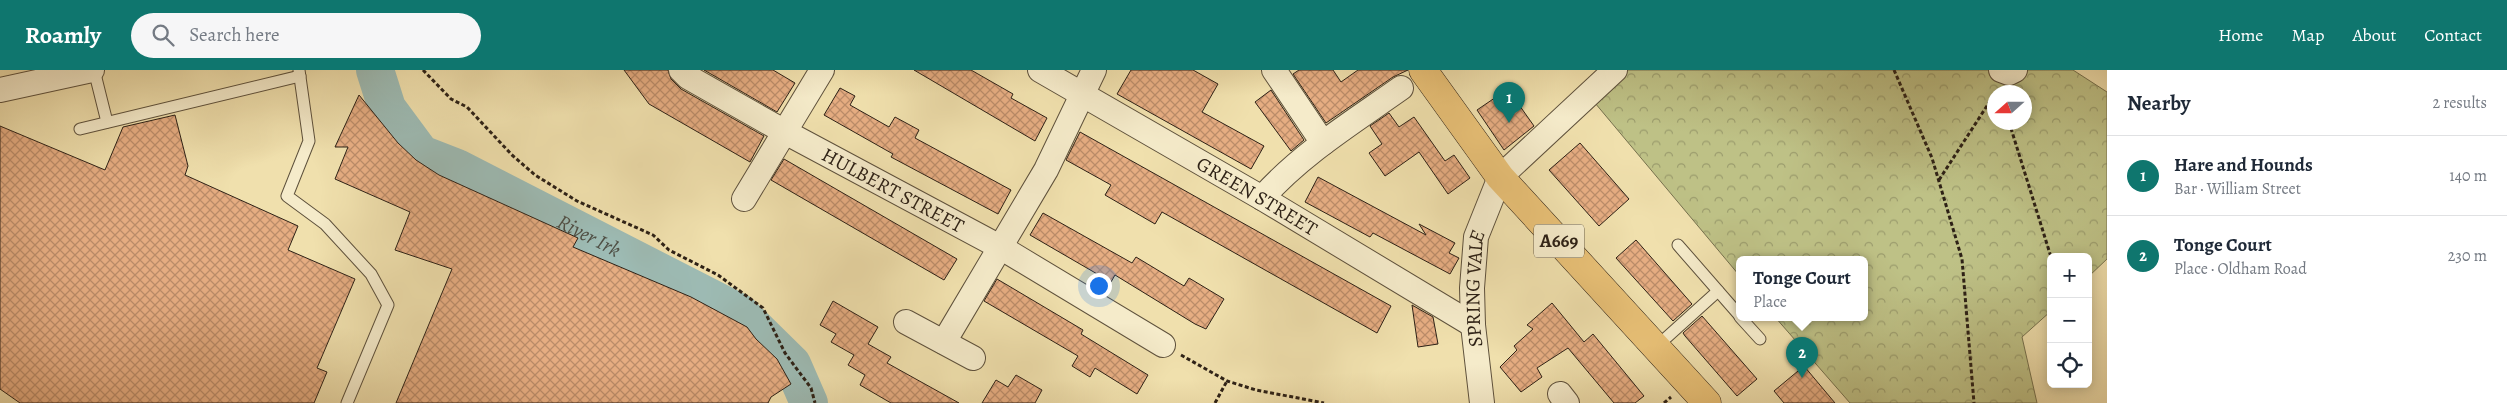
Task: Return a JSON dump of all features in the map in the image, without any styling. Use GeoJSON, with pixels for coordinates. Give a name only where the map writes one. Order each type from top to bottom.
{"type":"FeatureCollection","features":[{"type":"Feature","properties":{"kind":"main road","name":"A669"},"geometry":{"type":"LineString","coordinates":[[1424,70],[1500,177],[1707,403]]}},
{"type":"Feature","properties":{"kind":"street"},"geometry":{"type":"LineString","coordinates":[[0,90],[93,70]]}},
{"type":"Feature","properties":{"kind":"street","name":"HULBERT STREET"},"geometry":{"type":"LineString","coordinates":[[681,70],[688,77],[785,132],[1000,247],[1164,345]]}},
{"type":"Feature","properties":{"kind":"street"},"geometry":{"type":"LineString","coordinates":[[744,199],[822,70]]}},
{"type":"Feature","properties":{"kind":"street","name":"GREEN STREET"},"geometry":{"type":"LineString","coordinates":[[1040,70],[1083,93],[1262,198],[1473,325]]}},
{"type":"Feature","properties":{"kind":"street"},"geometry":{"type":"LineString","coordinates":[[944,342],[1046,170],[1094,70]]}},
{"type":"Feature","properties":{"kind":"street"},"geometry":{"type":"LineString","coordinates":[[1274,70],[1323,143]]}},
{"type":"Feature","properties":{"kind":"street"},"geometry":{"type":"LineString","coordinates":[[1500,177],[1615,70]]}},
{"type":"Feature","properties":{"kind":"street"},"geometry":{"type":"LineString","coordinates":[[2001,70],[2010,74],[2015,70]]}},
{"type":"Feature","properties":{"kind":"street"},"geometry":{"type":"LineString","coordinates":[[1262,198],[1273,185],[1323,143],[1401,88]]}},
{"type":"Feature","properties":{"kind":"street","name":"SPRING VALE"},"geometry":{"type":"LineString","coordinates":[[1482,403],[1473,325],[1476,237],[1500,177]]}},
{"type":"Feature","properties":{"kind":"street"},"geometry":{"type":"LineString","coordinates":[[906,322],[974,358]]}},
{"type":"Feature","properties":{"kind":"lane"},"geometry":{"type":"LineString","coordinates":[[93,70],[108,122]]}},
{"type":"Feature","properties":{"kind":"lane"},"geometry":{"type":"LineString","coordinates":[[80,129],[300,73],[309,141],[287,196],[325,224],[372,274],[388,305],[347,403]]}},
{"type":"Feature","properties":{"kind":"lane"},"geometry":{"type":"LineString","coordinates":[[1678,245],[1736,311]]}},
{"type":"Feature","properties":{"kind":"lane"},"geometry":{"type":"LineString","coordinates":[[1656,346],[1718,291]]}},
{"type":"Feature","properties":{"kind":"lane"},"geometry":{"type":"LineString","coordinates":[[1744,321],[1760,339]]}},
{"type":"Feature","properties":{"kind":"path"},"geometry":{"type":"LineString","coordinates":[[423,70],[451,99],[467,107],[512,155],[535,175],[577,201],[653,235],[669,250],[718,275],[763,308],[785,353],[811,388],[815,403]]}},
{"type":"Feature","properties":{"kind":"path"},"geometry":{"type":"LineString","coordinates":[[1894,70],[1932,158],[1962,258],[1974,403]]}},
{"type":"Feature","properties":{"kind":"path"},"geometry":{"type":"LineString","coordinates":[[1938,180],[1987,106]]}},
{"type":"Feature","properties":{"kind":"path"},"geometry":{"type":"LineString","coordinates":[[2011,130],[2050,253]]}},
{"type":"Feature","properties":{"kind":"path"},"geometry":{"type":"LineString","coordinates":[[1164,345],[1227,381],[1256,390],[1324,403]]}},
{"type":"Feature","properties":{"kind":"path"},"geometry":{"type":"LineString","coordinates":[[1215,403],[1227,381]]}},
{"type":"Feature","properties":{"kind":"green space"},"geometry":{"type":"Polygon","coordinates":[[[1617,70],[2073,70],[2107,92],[2107,259],[2092,273],[2092,253],[2047,253],[2047,315],[2022,337],[2037,403],[1850,403],[1778,321],[1868,321],[1868,256],[1736,256],[1736,271],[1595,103],[1617,70]]]}},
{"type":"Feature","properties":{"kind":"building"},"geometry":{"type":"Polygon","coordinates":[[[624,70],[668,70],[671,79],[681,89],[764,136],[750,162],[649,104],[624,70]]]}},
{"type":"Feature","properties":{"kind":"building"},"geometry":{"type":"Polygon","coordinates":[[[704,70],[773,70],[795,83],[777,112],[704,70]]]}},
{"type":"Feature","properties":{"kind":"building"},"geometry":{"type":"Polygon","coordinates":[[[914,70],[971,70],[1013,94],[1011,98],[1047,118],[1035,141],[914,70]]]}},
{"type":"Feature","properties":{"kind":"building"},"geometry":{"type":"Polygon","coordinates":[[[1131,70],[1193,70],[1218,84],[1202,112],[1264,146],[1251,169],[1117,94],[1131,70]]]}},
{"type":"Feature","properties":{"kind":"building"},"geometry":{"type":"Polygon","coordinates":[[[1299,70],[1333,70],[1341,82],[1358,70],[1408,70],[1393,77],[1326,123],[1293,74],[1299,70]]]}},
{"type":"Feature","properties":{"kind":"building"},"geometry":{"type":"Polygon","coordinates":[[[840,88],[855,96],[850,105],[889,127],[895,117],[919,130],[915,138],[1011,190],[998,214],[891,157],[893,154],[824,115],[840,88]]]}},
{"type":"Feature","properties":{"kind":"building"},"geometry":{"type":"Polygon","coordinates":[[[1271,90],[1304,140],[1291,151],[1255,102],[1271,90]]]}},
{"type":"Feature","properties":{"kind":"building"},"geometry":{"type":"Polygon","coordinates":[[[1502,93],[1511,106],[1517,102],[1534,126],[1504,150],[1477,110],[1502,93]]]}},
{"type":"Feature","properties":{"kind":"building"},"geometry":{"type":"Polygon","coordinates":[[[359,95],[398,143],[416,160],[439,175],[578,238],[573,247],[691,297],[747,327],[756,339],[777,359],[791,384],[771,397],[768,403],[396,403],[452,269],[395,250],[410,212],[335,179],[348,147],[335,147],[359,95]]]}},
{"type":"Feature","properties":{"kind":"building"},"geometry":{"type":"Polygon","coordinates":[[[1389,113],[1399,127],[1414,117],[1445,161],[1454,155],[1470,178],[1448,194],[1419,152],[1385,176],[1369,153],[1382,144],[1370,126],[1389,113]]]}},
{"type":"Feature","properties":{"kind":"building"},"geometry":{"type":"Polygon","coordinates":[[[175,115],[188,166],[185,175],[298,226],[288,250],[355,279],[317,368],[327,372],[314,403],[20,403],[0,389],[0,126],[105,170],[123,127],[175,115]]]}},
{"type":"Feature","properties":{"kind":"building"},"geometry":{"type":"Polygon","coordinates":[[[1080,132],[1391,306],[1377,333],[1162,212],[1155,224],[1105,195],[1111,185],[1066,160],[1080,132]]]}},
{"type":"Feature","properties":{"kind":"building"},"geometry":{"type":"Polygon","coordinates":[[[1580,143],[1629,199],[1599,226],[1549,170],[1580,143]]]}},
{"type":"Feature","properties":{"kind":"building"},"geometry":{"type":"Polygon","coordinates":[[[784,159],[957,259],[944,280],[771,180],[784,159]]]}},
{"type":"Feature","properties":{"kind":"building"},"geometry":{"type":"Polygon","coordinates":[[[1318,177],[1426,235],[1419,224],[1455,243],[1449,253],[1459,258],[1450,274],[1373,233],[1370,237],[1305,202],[1318,177]]]}},
{"type":"Feature","properties":{"kind":"building"},"geometry":{"type":"Polygon","coordinates":[[[1043,213],[1132,263],[1136,257],[1184,286],[1189,278],[1224,299],[1206,329],[1195,324],[1115,275],[1111,282],[1030,235],[1043,213]]]}},
{"type":"Feature","properties":{"kind":"building"},"geometry":{"type":"Polygon","coordinates":[[[1636,240],[1692,304],[1673,321],[1616,258],[1636,240]]]}},
{"type":"Feature","properties":{"kind":"building"},"geometry":{"type":"Polygon","coordinates":[[[997,279],[1083,330],[1081,334],[1148,375],[1137,394],[1095,368],[1090,377],[1072,366],[1078,356],[984,301],[997,279]]]}},
{"type":"Feature","properties":{"kind":"building"},"geometry":{"type":"Polygon","coordinates":[[[833,301],[878,327],[868,344],[891,357],[887,363],[959,403],[891,403],[860,385],[865,375],[848,365],[854,355],[831,342],[836,334],[820,325],[833,301]]]}},
{"type":"Feature","properties":{"kind":"building"},"geometry":{"type":"Polygon","coordinates":[[[1552,303],[1584,342],[1593,334],[1644,396],[1635,403],[1614,403],[1568,348],[1537,368],[1542,377],[1521,392],[1500,367],[1517,350],[1514,346],[1533,329],[1527,325],[1552,303]]]}},
{"type":"Feature","properties":{"kind":"building"},"geometry":{"type":"Polygon","coordinates":[[[1412,305],[1433,317],[1438,344],[1418,347],[1412,305]]]}},
{"type":"Feature","properties":{"kind":"building"},"geometry":{"type":"Polygon","coordinates":[[[1702,316],[1757,379],[1737,396],[1683,333],[1702,316]]]}},
{"type":"Feature","properties":{"kind":"building"},"geometry":{"type":"Polygon","coordinates":[[[1804,366],[1835,403],[1784,403],[1774,391],[1804,366]]]}},
{"type":"Feature","properties":{"kind":"building"},"geometry":{"type":"Polygon","coordinates":[[[1016,375],[1042,390],[1035,403],[982,403],[996,380],[1008,387],[1016,375]]]}},
{"type":"Feature","properties":{"kind":"waterway","name":"River Irk"},"geometry":{"type":"LineString","coordinates":[[375,70],[387,108],[421,154],[457,168],[740,313],[792,364],[809,403]]}},
{"type":"Feature","properties":{"kind":"place","name":"Hare and Hounds"},"geometry":{"type":"Point","coordinates":[1509,123]}},
{"type":"Feature","properties":{"kind":"place","name":"Tonge Court"},"geometry":{"type":"Point","coordinates":[1802,378]}}]}
